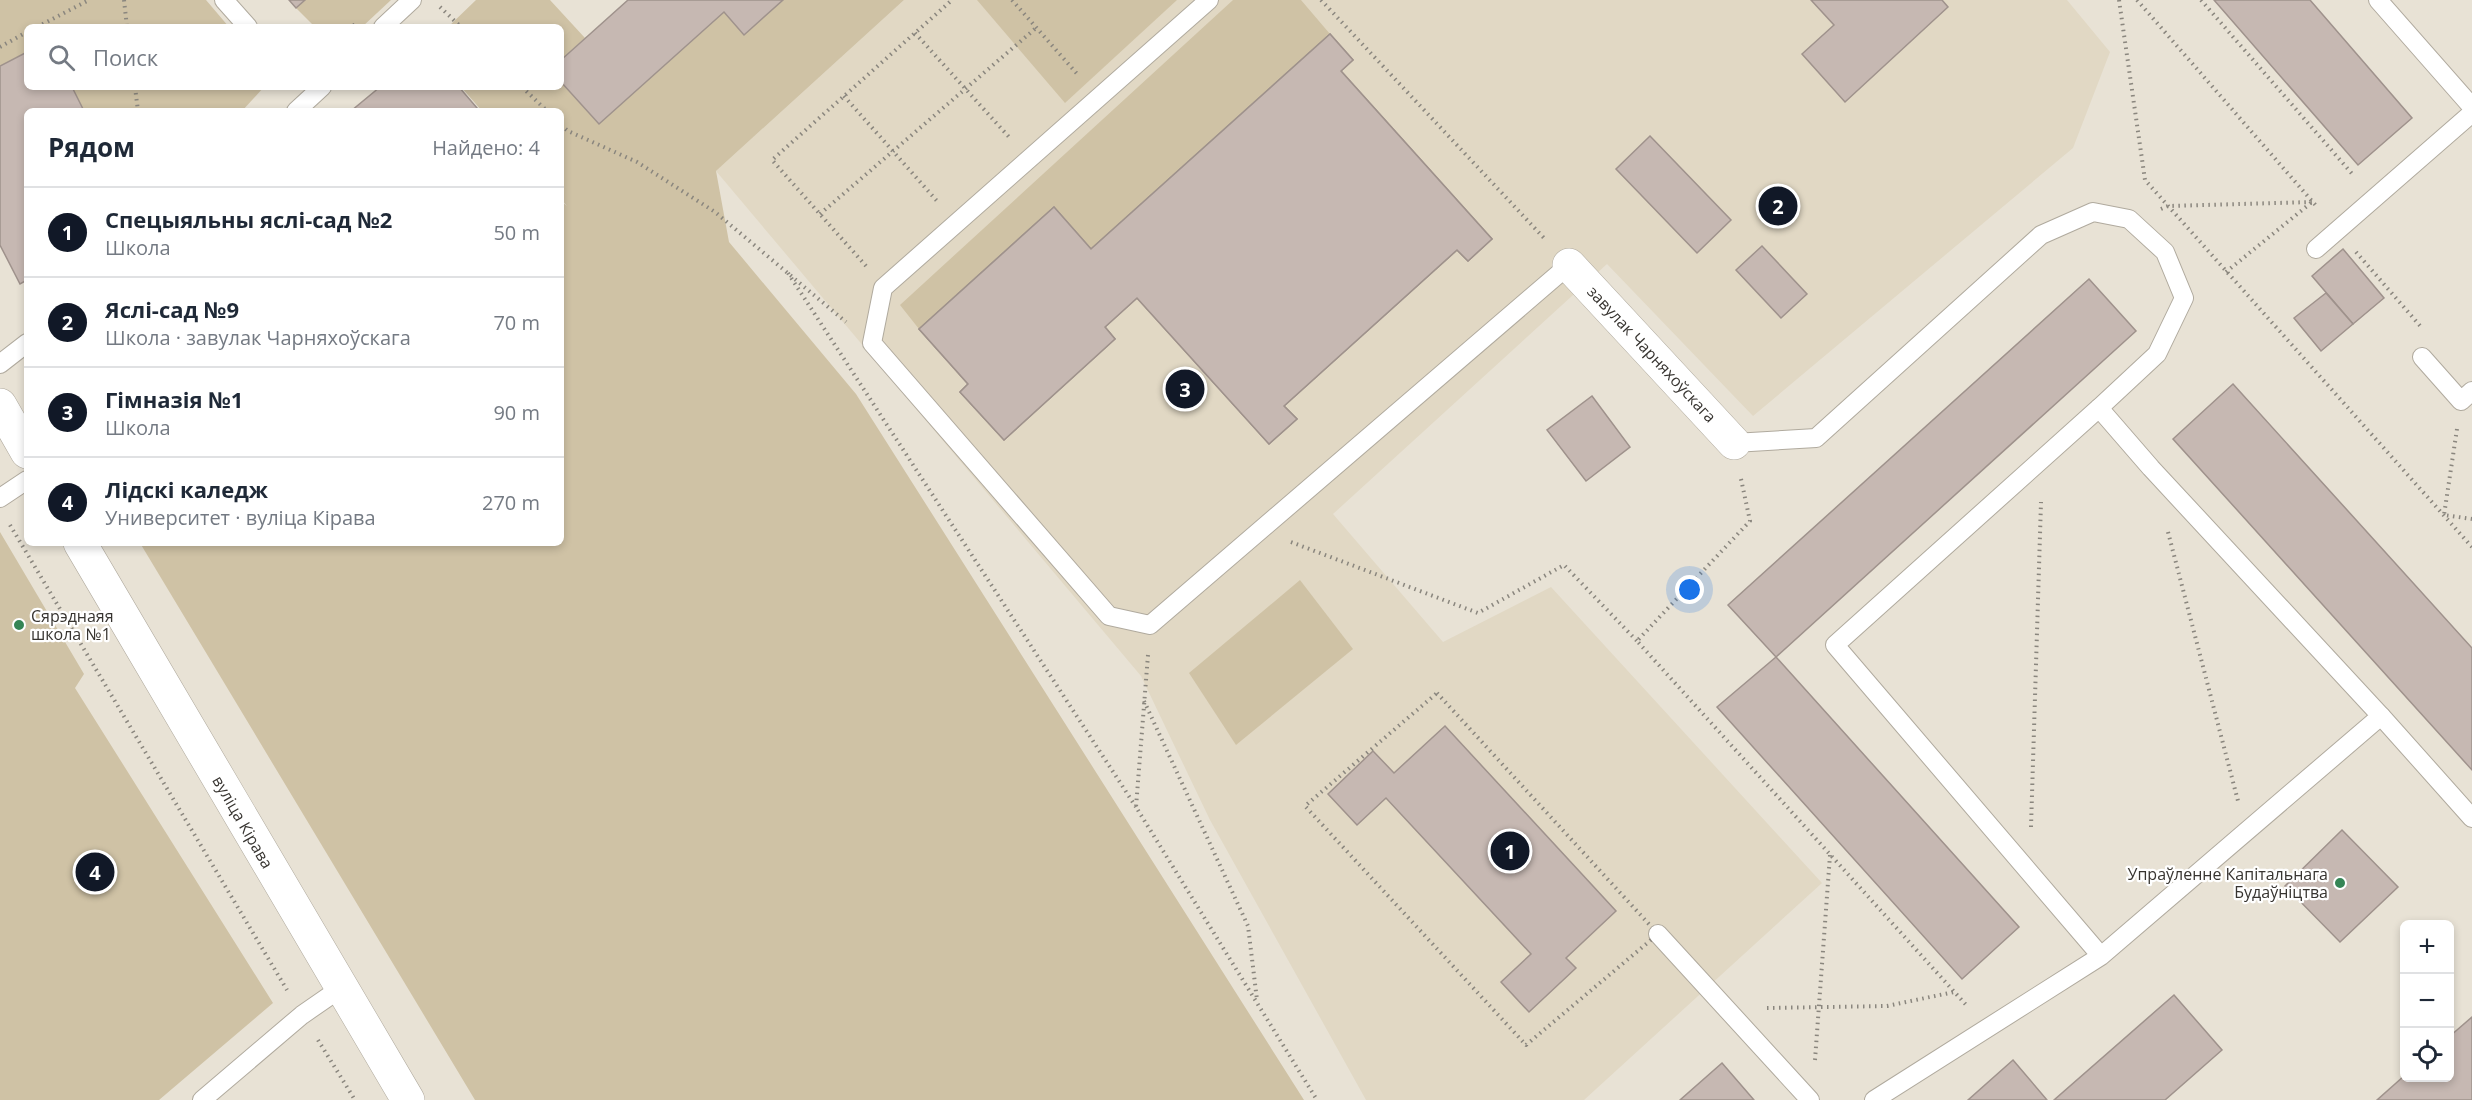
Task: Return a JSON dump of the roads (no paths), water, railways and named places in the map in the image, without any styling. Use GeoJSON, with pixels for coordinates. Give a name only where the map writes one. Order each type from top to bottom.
{"type":"FeatureCollection","features":[{"type":"Feature","properties":{"kind":"street","name":"завулак Чарняхоўскага"},"geometry":{"type":"LineString","coordinates":[[1569,265],[1734,443]]}},
{"type":"Feature","properties":{"kind":"street"},"geometry":{"type":"LineString","coordinates":[[0,405],[24,447]]}},
{"type":"Feature","properties":{"kind":"street","name":"вуліца Кірава"},"geometry":{"type":"LineString","coordinates":[[82,546],[408,1100]]}},
{"type":"Feature","properties":{"kind":"lane"},"geometry":{"type":"LineString","coordinates":[[224,0],[245,24]]}},
{"type":"Feature","properties":{"kind":"lane"},"geometry":{"type":"LineString","coordinates":[[386,24],[412,0]]}},
{"type":"Feature","properties":{"kind":"lane"},"geometry":{"type":"LineString","coordinates":[[1209,0],[883,288],[872,343],[1109,616],[1150,625],[1569,265]]}},
{"type":"Feature","properties":{"kind":"lane"},"geometry":{"type":"LineString","coordinates":[[2378,0],[2472,107]]}},
{"type":"Feature","properties":{"kind":"lane"},"geometry":{"type":"LineString","coordinates":[[298,108],[311,91]]}},
{"type":"Feature","properties":{"kind":"lane"},"geometry":{"type":"LineString","coordinates":[[2316,249],[2472,113]]}},
{"type":"Feature","properties":{"kind":"lane"},"geometry":{"type":"LineString","coordinates":[[1734,443],[1816,438],[2041,235],[2093,212],[2129,219],[2165,252],[2184,298],[2157,354],[1835,645],[2101,956]]}},
{"type":"Feature","properties":{"kind":"lane"},"geometry":{"type":"LineString","coordinates":[[0,364],[24,345]]}},
{"type":"Feature","properties":{"kind":"lane"},"geometry":{"type":"LineString","coordinates":[[2422,357],[2466,396]]}},
{"type":"Feature","properties":{"kind":"lane"},"geometry":{"type":"LineString","coordinates":[[2099,408],[2151,468],[2381,716],[2472,818]]}},
{"type":"Feature","properties":{"kind":"lane"},"geometry":{"type":"LineString","coordinates":[[0,498],[24,482]]}},
{"type":"Feature","properties":{"kind":"lane"},"geometry":{"type":"LineString","coordinates":[[1874,1100],[2101,956],[2381,716]]}},
{"type":"Feature","properties":{"kind":"lane"},"geometry":{"type":"LineString","coordinates":[[1658,934],[1810,1100]]}},
{"type":"Feature","properties":{"kind":"lane"},"geometry":{"type":"LineString","coordinates":[[202,1100],[302,1015],[341,988]]}},
{"type":"Feature","properties":{"kind":"place","name":"Яслі-сад №9"},"geometry":{"type":"Point","coordinates":[1778,206]}},
{"type":"Feature","properties":{"kind":"place","name":"Гімназія №1"},"geometry":{"type":"Point","coordinates":[1185,389]}},
{"type":"Feature","properties":{"kind":"place","name":"Сярэднаяя школа №1"},"geometry":{"type":"Point","coordinates":[19,625]}},
{"type":"Feature","properties":{"kind":"place","name":"Спецыяльны яслі-сад №2"},"geometry":{"type":"Point","coordinates":[1510,851]}},
{"type":"Feature","properties":{"kind":"place","name":"Лідскі каледж"},"geometry":{"type":"Point","coordinates":[95,872]}},
{"type":"Feature","properties":{"kind":"place","name":"Упраўленне Капітальнага Будаўніцтва"},"geometry":{"type":"Point","coordinates":[2340,883]}}]}
